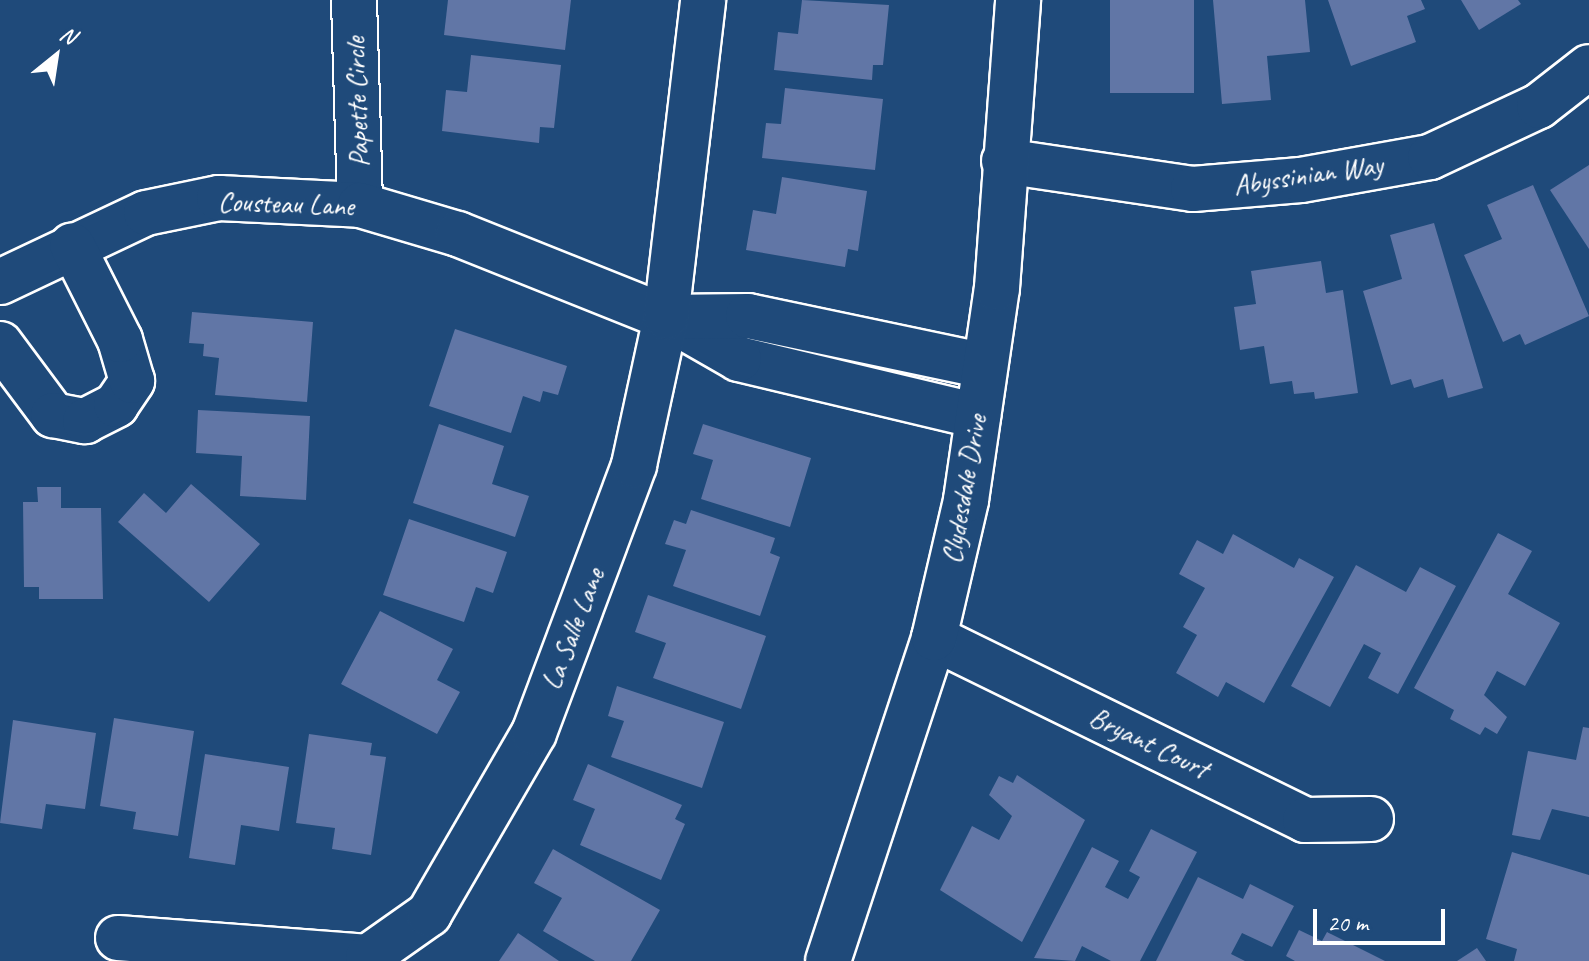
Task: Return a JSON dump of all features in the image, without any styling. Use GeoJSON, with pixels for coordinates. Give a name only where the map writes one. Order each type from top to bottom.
{"type":"FeatureCollection","features":[{"type":"Feature","properties":{"kind":"street","name":"Papette Circle"},"geometry":{"type":"LineString","coordinates":[[354,0],[360,205]]}},
{"type":"Feature","properties":{"kind":"street","name":"La Salle Lane"},"geometry":{"type":"LineString","coordinates":[[118,938],[368,957],[429,914],[534,733],[634,465],[666,317],[703,0]]}},
{"type":"Feature","properties":{"kind":"street","name":"Clydesdale Drive"},"geometry":{"type":"LineString","coordinates":[[828,961],[934,638],[978,416],[1018,0]]}},
{"type":"Feature","properties":{"kind":"street","name":"Abyssinian Way"},"geometry":{"type":"LineString","coordinates":[[1004,161],[1193,189],[1301,180],[1430,157],[1539,106],[1589,67]]}},
{"type":"Feature","properties":{"kind":"street","name":"Cousteau Lane"},"geometry":{"type":"LineString","coordinates":[[0,282],[72,245],[146,213],[219,198],[360,205],[458,234],[666,317],[739,359],[978,416]]}},
{"type":"Feature","properties":{"kind":"street"},"geometry":{"type":"LineString","coordinates":[[0,344],[53,415],[85,421],[116,405],[132,381],[120,340],[72,245]]}},
{"type":"Feature","properties":{"kind":"street","name":"Cousteau Lane"},"geometry":{"type":"LineString","coordinates":[[666,317],[748,316],[985,366]]}},
{"type":"Feature","properties":{"kind":"street","name":"Bryant Court"},"geometry":{"type":"LineString","coordinates":[[934,638],[1305,820],[1371,819]]}},
{"type":"Feature","properties":{"kind":"building"},"geometry":{"type":"Polygon","coordinates":[[[448,0],[571,0],[565,50],[444,35],[448,0]]]}},
{"type":"Feature","properties":{"kind":"building"},"geometry":{"type":"Polygon","coordinates":[[[802,0],[889,5],[883,65],[873,65],[872,80],[774,70],[778,32],[798,34],[802,0]]]}},
{"type":"Feature","properties":{"kind":"building"},"geometry":{"type":"Polygon","coordinates":[[[1110,0],[1194,0],[1194,93],[1110,93],[1110,0]]]}},
{"type":"Feature","properties":{"kind":"building"},"geometry":{"type":"Polygon","coordinates":[[[1213,0],[1305,0],[1310,52],[1267,56],[1271,100],[1222,104],[1213,0]]]}},
{"type":"Feature","properties":{"kind":"building"},"geometry":{"type":"Polygon","coordinates":[[[1328,0],[1421,0],[1425,9],[1407,16],[1416,42],[1351,66],[1328,0]]]}},
{"type":"Feature","properties":{"kind":"building"},"geometry":{"type":"Polygon","coordinates":[[[1461,0],[1518,0],[1521,4],[1479,30],[1461,0]]]}},
{"type":"Feature","properties":{"kind":"building"},"geometry":{"type":"Polygon","coordinates":[[[471,55],[561,65],[554,128],[540,127],[539,143],[442,131],[446,90],[467,92],[471,55]]]}},
{"type":"Feature","properties":{"kind":"building"},"geometry":{"type":"Polygon","coordinates":[[[785,88],[883,99],[875,170],[762,158],[766,123],[781,124],[785,88]]]}},
{"type":"Feature","properties":{"kind":"building"},"geometry":{"type":"Polygon","coordinates":[[[1589,165],[1589,249],[1550,190],[1589,165]]]}},
{"type":"Feature","properties":{"kind":"building"},"geometry":{"type":"Polygon","coordinates":[[[782,177],[867,191],[858,251],[848,249],[845,267],[746,250],[753,210],[776,214],[782,177]]]}},
{"type":"Feature","properties":{"kind":"building"},"geometry":{"type":"Polygon","coordinates":[[[1533,185],[1589,316],[1525,345],[1520,334],[1503,342],[1464,255],[1502,239],[1487,205],[1533,185]]]}},
{"type":"Feature","properties":{"kind":"building"},"geometry":{"type":"Polygon","coordinates":[[[1434,223],[1483,388],[1448,398],[1443,379],[1414,388],[1411,379],[1391,385],[1363,291],[1402,279],[1390,235],[1434,223]]]}},
{"type":"Feature","properties":{"kind":"building"},"geometry":{"type":"Polygon","coordinates":[[[1321,261],[1326,293],[1343,290],[1358,393],[1315,399],[1314,392],[1294,394],[1292,381],[1270,384],[1264,346],[1240,350],[1234,307],[1256,304],[1251,271],[1321,261]]]}},
{"type":"Feature","properties":{"kind":"building"},"geometry":{"type":"Polygon","coordinates":[[[192,312],[313,322],[307,402],[215,395],[219,358],[203,356],[204,344],[189,343],[192,312]]]}},
{"type":"Feature","properties":{"kind":"building"},"geometry":{"type":"Polygon","coordinates":[[[455,329],[567,366],[558,395],[543,391],[540,402],[523,396],[511,433],[429,406],[455,329]]]}},
{"type":"Feature","properties":{"kind":"building"},"geometry":{"type":"Polygon","coordinates":[[[198,410],[310,416],[306,500],[240,496],[242,456],[196,453],[198,410]]]}},
{"type":"Feature","properties":{"kind":"building"},"geometry":{"type":"Polygon","coordinates":[[[439,424],[504,446],[492,484],[529,496],[515,537],[413,503],[439,424]]]}},
{"type":"Feature","properties":{"kind":"building"},"geometry":{"type":"Polygon","coordinates":[[[703,424],[811,458],[790,527],[701,499],[713,460],[693,454],[703,424]]]}},
{"type":"Feature","properties":{"kind":"building"},"geometry":{"type":"Polygon","coordinates":[[[191,484],[260,544],[209,602],[118,522],[144,493],[166,513],[191,484]]]}},
{"type":"Feature","properties":{"kind":"building"},"geometry":{"type":"Polygon","coordinates":[[[37,487],[61,487],[61,508],[101,508],[103,599],[39,599],[39,587],[24,587],[23,502],[38,502],[37,487]]]}},
{"type":"Feature","properties":{"kind":"building"},"geometry":{"type":"Polygon","coordinates":[[[691,510],[775,538],[770,553],[780,557],[760,616],[673,586],[686,550],[665,544],[674,520],[686,524],[691,510]]]}},
{"type":"Feature","properties":{"kind":"building"},"geometry":{"type":"Polygon","coordinates":[[[409,519],[507,552],[493,593],[476,587],[464,622],[383,595],[409,519]]]}},
{"type":"Feature","properties":{"kind":"building"},"geometry":{"type":"Polygon","coordinates":[[[1498,533],[1532,551],[1508,594],[1560,623],[1525,686],[1497,671],[1484,695],[1507,717],[1497,734],[1485,727],[1480,735],[1450,719],[1454,710],[1414,688],[1498,533]]]}},
{"type":"Feature","properties":{"kind":"building"},"geometry":{"type":"Polygon","coordinates":[[[1233,534],[1294,568],[1299,558],[1334,577],[1264,703],[1226,682],[1218,697],[1176,673],[1197,635],[1183,627],[1205,588],[1179,574],[1197,540],[1223,554],[1233,534]]]}},
{"type":"Feature","properties":{"kind":"building"},"geometry":{"type":"Polygon","coordinates":[[[1356,565],[1406,592],[1420,567],[1456,586],[1398,694],[1368,678],[1381,653],[1364,644],[1330,707],[1291,686],[1356,565]]]}},
{"type":"Feature","properties":{"kind":"building"},"geometry":{"type":"Polygon","coordinates":[[[648,595],[766,636],[741,709],[653,678],[666,643],[635,632],[648,595]]]}},
{"type":"Feature","properties":{"kind":"building"},"geometry":{"type":"Polygon","coordinates":[[[380,611],[453,649],[437,680],[460,692],[437,734],[341,684],[380,611]]]}},
{"type":"Feature","properties":{"kind":"building"},"geometry":{"type":"Polygon","coordinates":[[[617,686],[724,722],[702,788],[611,757],[624,721],[608,716],[617,686]]]}},
{"type":"Feature","properties":{"kind":"building"},"geometry":{"type":"Polygon","coordinates":[[[114,718],[194,731],[178,836],[133,829],[136,812],[100,806],[114,718]]]}},
{"type":"Feature","properties":{"kind":"building"},"geometry":{"type":"Polygon","coordinates":[[[13,720],[96,733],[85,809],[46,804],[42,829],[0,823],[13,720]]]}},
{"type":"Feature","properties":{"kind":"building"},"geometry":{"type":"Polygon","coordinates":[[[1583,727],[1589,728],[1589,817],[1552,809],[1540,840],[1512,835],[1528,751],[1576,760],[1583,727]]]}},
{"type":"Feature","properties":{"kind":"building"},"geometry":{"type":"Polygon","coordinates":[[[309,734],[372,743],[370,755],[386,757],[371,855],[332,849],[335,828],[296,823],[309,734]]]}},
{"type":"Feature","properties":{"kind":"building"},"geometry":{"type":"Polygon","coordinates":[[[205,754],[289,767],[279,831],[241,825],[235,865],[189,858],[205,754]]]}},
{"type":"Feature","properties":{"kind":"building"},"geometry":{"type":"Polygon","coordinates":[[[588,764],[682,805],[675,819],[685,824],[661,880],[580,845],[595,809],[573,800],[588,764]]]}},
{"type":"Feature","properties":{"kind":"building"},"geometry":{"type":"Polygon","coordinates":[[[1017,775],[1085,820],[1022,942],[940,890],[972,826],[999,840],[1012,816],[989,795],[999,776],[1013,783],[1017,775]]]}},
{"type":"Feature","properties":{"kind":"building"},"geometry":{"type":"Polygon","coordinates":[[[1151,829],[1197,852],[1140,961],[1111,961],[1082,946],[1075,961],[1034,958],[1092,847],[1119,861],[1105,887],[1128,899],[1140,877],[1129,871],[1151,829]]]}},
{"type":"Feature","properties":{"kind":"building"},"geometry":{"type":"Polygon","coordinates":[[[553,849],[660,910],[631,961],[595,961],[543,931],[562,898],[534,883],[553,849]]]}},
{"type":"Feature","properties":{"kind":"building"},"geometry":{"type":"Polygon","coordinates":[[[1512,852],[1589,875],[1589,961],[1514,961],[1517,949],[1486,939],[1512,852]]]}},
{"type":"Feature","properties":{"kind":"building"},"geometry":{"type":"Polygon","coordinates":[[[1198,877],[1243,899],[1250,884],[1294,906],[1272,947],[1242,933],[1231,954],[1245,961],[1156,961],[1198,877]]]}},
{"type":"Feature","properties":{"kind":"building"},"geometry":{"type":"Polygon","coordinates":[[[1299,930],[1322,941],[1327,932],[1385,961],[1295,961],[1286,956],[1299,930]]]}},
{"type":"Feature","properties":{"kind":"building"},"geometry":{"type":"Polygon","coordinates":[[[518,933],[559,961],[499,961],[518,933]]]}},
{"type":"Feature","properties":{"kind":"building"},"geometry":{"type":"Polygon","coordinates":[[[1477,948],[1486,961],[1457,961],[1477,948]]]}}]}
